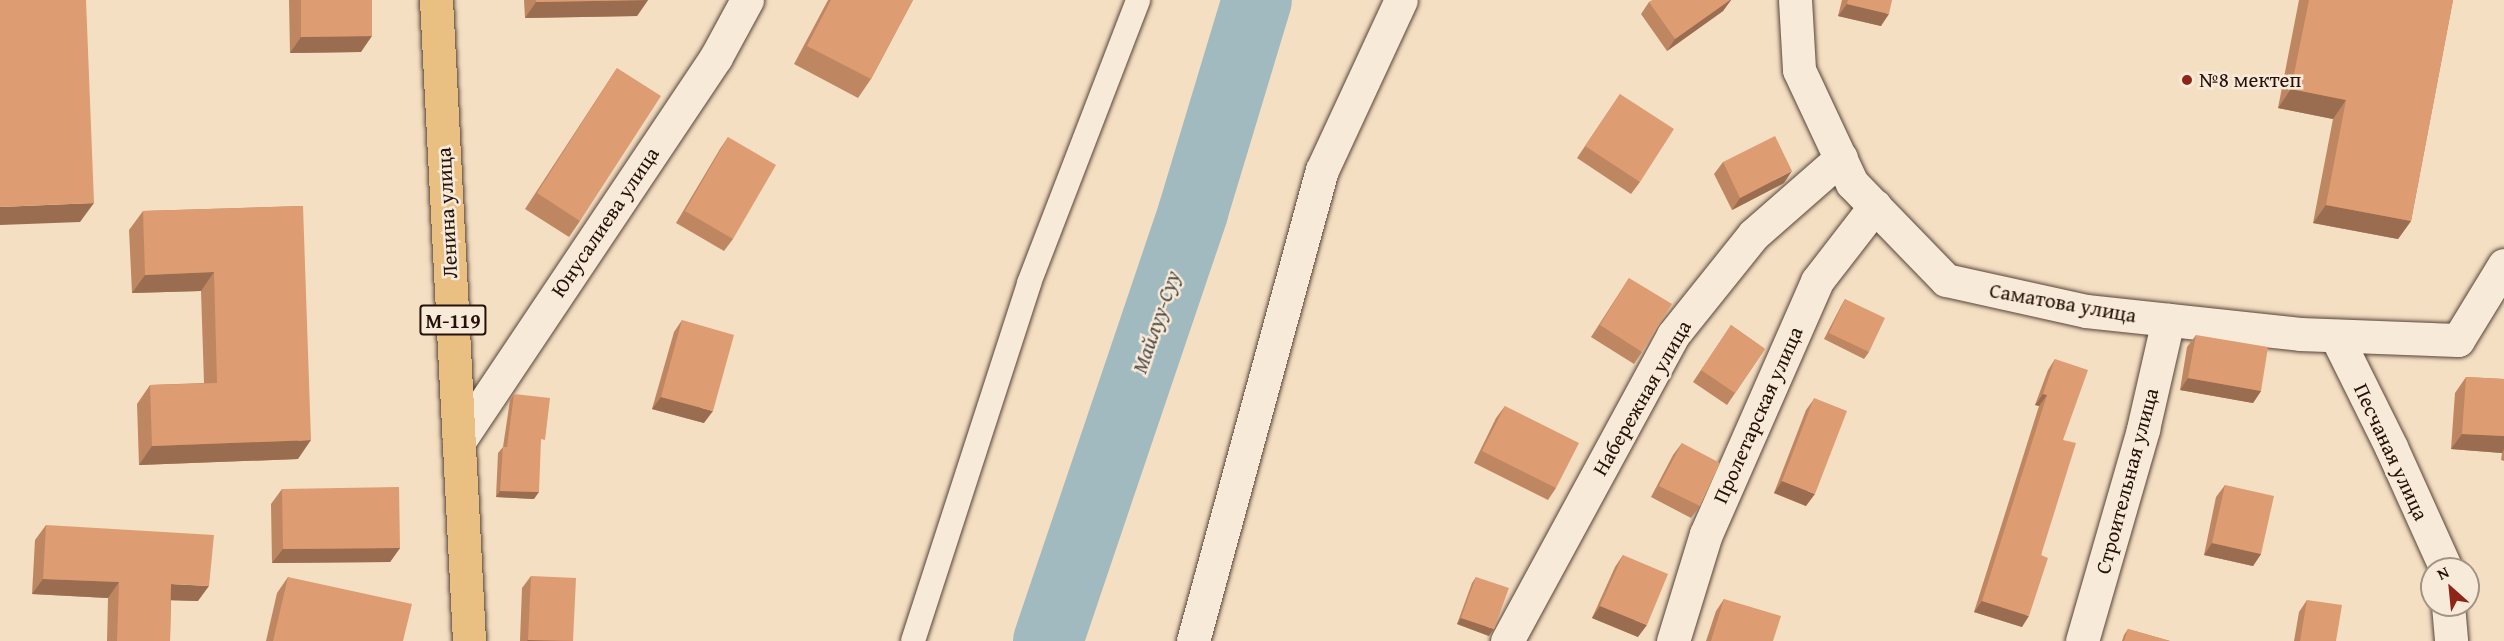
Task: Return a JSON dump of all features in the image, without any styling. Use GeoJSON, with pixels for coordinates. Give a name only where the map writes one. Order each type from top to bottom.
{"type":"FeatureCollection","features":[{"type":"Feature","properties":{"kind":"main road","name":"Ленина улица"},"geometry":{"type":"LineString","coordinates":[[436,0],[469,641]]}},
{"type":"Feature","properties":{"kind":"street","name":"Юнусалиева улица"},"geometry":{"type":"LineString","coordinates":[[459,441],[716,57],[747,0]]}},
{"type":"Feature","properties":{"kind":"street"},"geometry":{"type":"LineString","coordinates":[[1193,641],[1322,170],[1401,0]]}},
{"type":"Feature","properties":{"kind":"street","name":"Саматова улица"},"geometry":{"type":"LineString","coordinates":[[1795,0],[1799,70],[1852,183],[1946,280],[2086,311],[2336,336],[2458,340],[2504,265]]}},
{"type":"Feature","properties":{"kind":"street","name":"Набережная улица"},"geometry":{"type":"LineString","coordinates":[[1507,641],[1673,335],[1753,235],[1840,158]]}},
{"type":"Feature","properties":{"kind":"street","name":"Пролетарская улица"},"geometry":{"type":"LineString","coordinates":[[1673,641],[1706,534],[1817,280],[1875,206]]}},
{"type":"Feature","properties":{"kind":"street","name":"Строительная улица"},"geometry":{"type":"LineString","coordinates":[[2082,641],[2143,429],[2169,320]]}},
{"type":"Feature","properties":{"kind":"street","name":"Песчаная улица"},"geometry":{"type":"LineString","coordinates":[[2336,336],[2391,447],[2441,557]]}},
{"type":"Feature","properties":{"kind":"street"},"geometry":{"type":"LineString","coordinates":[[2449,617],[2451,641]]}},
{"type":"Feature","properties":{"kind":"lane"},"geometry":{"type":"LineString","coordinates":[[913,641],[1029,283],[1138,0]]}},
{"type":"Feature","properties":{"kind":"building"},"geometry":{"type":"Polygon","coordinates":[[[0,0],[86,0],[94,203],[0,207],[0,0]]]}},
{"type":"Feature","properties":{"kind":"building"},"geometry":{"type":"Polygon","coordinates":[[[301,0],[372,0],[372,36],[301,37],[301,0]]]}},
{"type":"Feature","properties":{"kind":"building"},"geometry":{"type":"Polygon","coordinates":[[[536,0],[648,0],[536,2],[536,0]]]}},
{"type":"Feature","properties":{"kind":"building"},"geometry":{"type":"Polygon","coordinates":[[[831,0],[913,0],[871,79],[807,46],[831,0]]]}},
{"type":"Feature","properties":{"kind":"building"},"geometry":{"type":"Polygon","coordinates":[[[1653,0],[1730,0],[1675,39],[1649,2],[1653,0]]]}},
{"type":"Feature","properties":{"kind":"building"},"geometry":{"type":"Polygon","coordinates":[[[1848,0],[1892,0],[1889,14],[1847,4],[1848,0]]]}},
{"type":"Feature","properties":{"kind":"building"},"geometry":{"type":"Polygon","coordinates":[[[2309,0],[2453,0],[2411,221],[2326,205],[2346,100],[2291,89],[2309,0]]]}},
{"type":"Feature","properties":{"kind":"building"},"geometry":{"type":"Polygon","coordinates":[[[617,68],[661,96],[580,221],[537,193],[617,68]]]}},
{"type":"Feature","properties":{"kind":"building"},"geometry":{"type":"Polygon","coordinates":[[[1620,94],[1674,129],[1640,182],[1585,146],[1620,94]]]}},
{"type":"Feature","properties":{"kind":"building"},"geometry":{"type":"Polygon","coordinates":[[[1775,136],[1792,171],[1740,198],[1723,162],[1775,136]]]}},
{"type":"Feature","properties":{"kind":"building"},"geometry":{"type":"Polygon","coordinates":[[[728,137],[776,165],[733,239],[685,211],[728,137]]]}},
{"type":"Feature","properties":{"kind":"building"},"geometry":{"type":"Polygon","coordinates":[[[303,206],[311,440],[152,446],[150,385],[217,383],[214,272],[145,275],[143,211],[303,206]]]}},
{"type":"Feature","properties":{"kind":"building"},"geometry":{"type":"Polygon","coordinates":[[[1629,278],[1672,304],[1642,352],[1600,325],[1629,278]]]}},
{"type":"Feature","properties":{"kind":"building"},"geometry":{"type":"Polygon","coordinates":[[[1845,299],[1885,318],[1869,352],[1829,333],[1845,299]]]}},
{"type":"Feature","properties":{"kind":"building"},"geometry":{"type":"Polygon","coordinates":[[[682,320],[734,335],[713,411],[661,397],[682,320]]]}},
{"type":"Feature","properties":{"kind":"building"},"geometry":{"type":"Polygon","coordinates":[[[1731,325],[1765,349],[1735,393],[1701,370],[1731,325]]]}},
{"type":"Feature","properties":{"kind":"building"},"geometry":{"type":"Polygon","coordinates":[[[2196,335],[2268,347],[2261,391],[2188,378],[2196,335]]]}},
{"type":"Feature","properties":{"kind":"building"},"geometry":{"type":"Polygon","coordinates":[[[2055,359],[2088,370],[2063,440],[2076,443],[2041,555],[2048,558],[2029,616],[1982,601],[2047,395],[2043,394],[2055,359]]]}},
{"type":"Feature","properties":{"kind":"building"},"geometry":{"type":"Polygon","coordinates":[[[2466,377],[2504,379],[2504,436],[2462,434],[2466,377]]]}},
{"type":"Feature","properties":{"kind":"building"},"geometry":{"type":"Polygon","coordinates":[[[514,394],[550,398],[545,440],[541,439],[539,492],[500,491],[503,447],[507,447],[514,394]]]}},
{"type":"Feature","properties":{"kind":"building"},"geometry":{"type":"Polygon","coordinates":[[[1814,398],[1847,411],[1815,494],[1782,481],[1814,398]]]}},
{"type":"Feature","properties":{"kind":"building"},"geometry":{"type":"Polygon","coordinates":[[[1505,406],[1579,443],[1556,488],[1482,451],[1505,406]]]}},
{"type":"Feature","properties":{"kind":"building"},"geometry":{"type":"Polygon","coordinates":[[[1682,443],[1720,463],[1700,506],[1659,486],[1682,443]]]}},
{"type":"Feature","properties":{"kind":"building"},"geometry":{"type":"Polygon","coordinates":[[[2225,485],[2274,496],[2261,554],[2212,543],[2225,485]]]}},
{"type":"Feature","properties":{"kind":"building"},"geometry":{"type":"Polygon","coordinates":[[[399,487],[400,548],[283,549],[282,489],[399,487]]]}},
{"type":"Feature","properties":{"kind":"building"},"geometry":{"type":"Polygon","coordinates":[[[46,525],[214,535],[209,586],[171,584],[170,641],[117,641],[119,582],[43,579],[46,525]]]}},
{"type":"Feature","properties":{"kind":"building"},"geometry":{"type":"Polygon","coordinates":[[[1623,555],[1668,574],[1647,625],[1600,606],[1623,555]]]}},
{"type":"Feature","properties":{"kind":"building"},"geometry":{"type":"Polygon","coordinates":[[[531,576],[576,578],[573,641],[528,640],[531,576]]]}},
{"type":"Feature","properties":{"kind":"building"},"geometry":{"type":"Polygon","coordinates":[[[288,577],[412,604],[403,641],[273,641],[288,577]]]}},
{"type":"Feature","properties":{"kind":"building"},"geometry":{"type":"Polygon","coordinates":[[[1476,577],[1509,588],[1494,629],[1461,618],[1476,577]]]}},
{"type":"Feature","properties":{"kind":"building"},"geometry":{"type":"Polygon","coordinates":[[[1724,599],[1781,616],[1773,641],[1711,641],[1724,599]]]}},
{"type":"Feature","properties":{"kind":"building"},"geometry":{"type":"Polygon","coordinates":[[[2307,600],[2342,605],[2336,641],[2300,641],[2307,600]]]}},
{"type":"Feature","properties":{"kind":"building"},"geometry":{"type":"Polygon","coordinates":[[[2128,629],[2170,641],[2124,641],[2128,629]]]}},
{"type":"Feature","properties":{"kind":"waterway","name":"Майлуу-Суу"},"geometry":{"type":"LineString","coordinates":[[1048,641],[1193,212],[1257,0]]}},
{"type":"Feature","properties":{"kind":"place","name":"№8 мектеп"},"geometry":{"type":"Point","coordinates":[2187,80]}}]}
